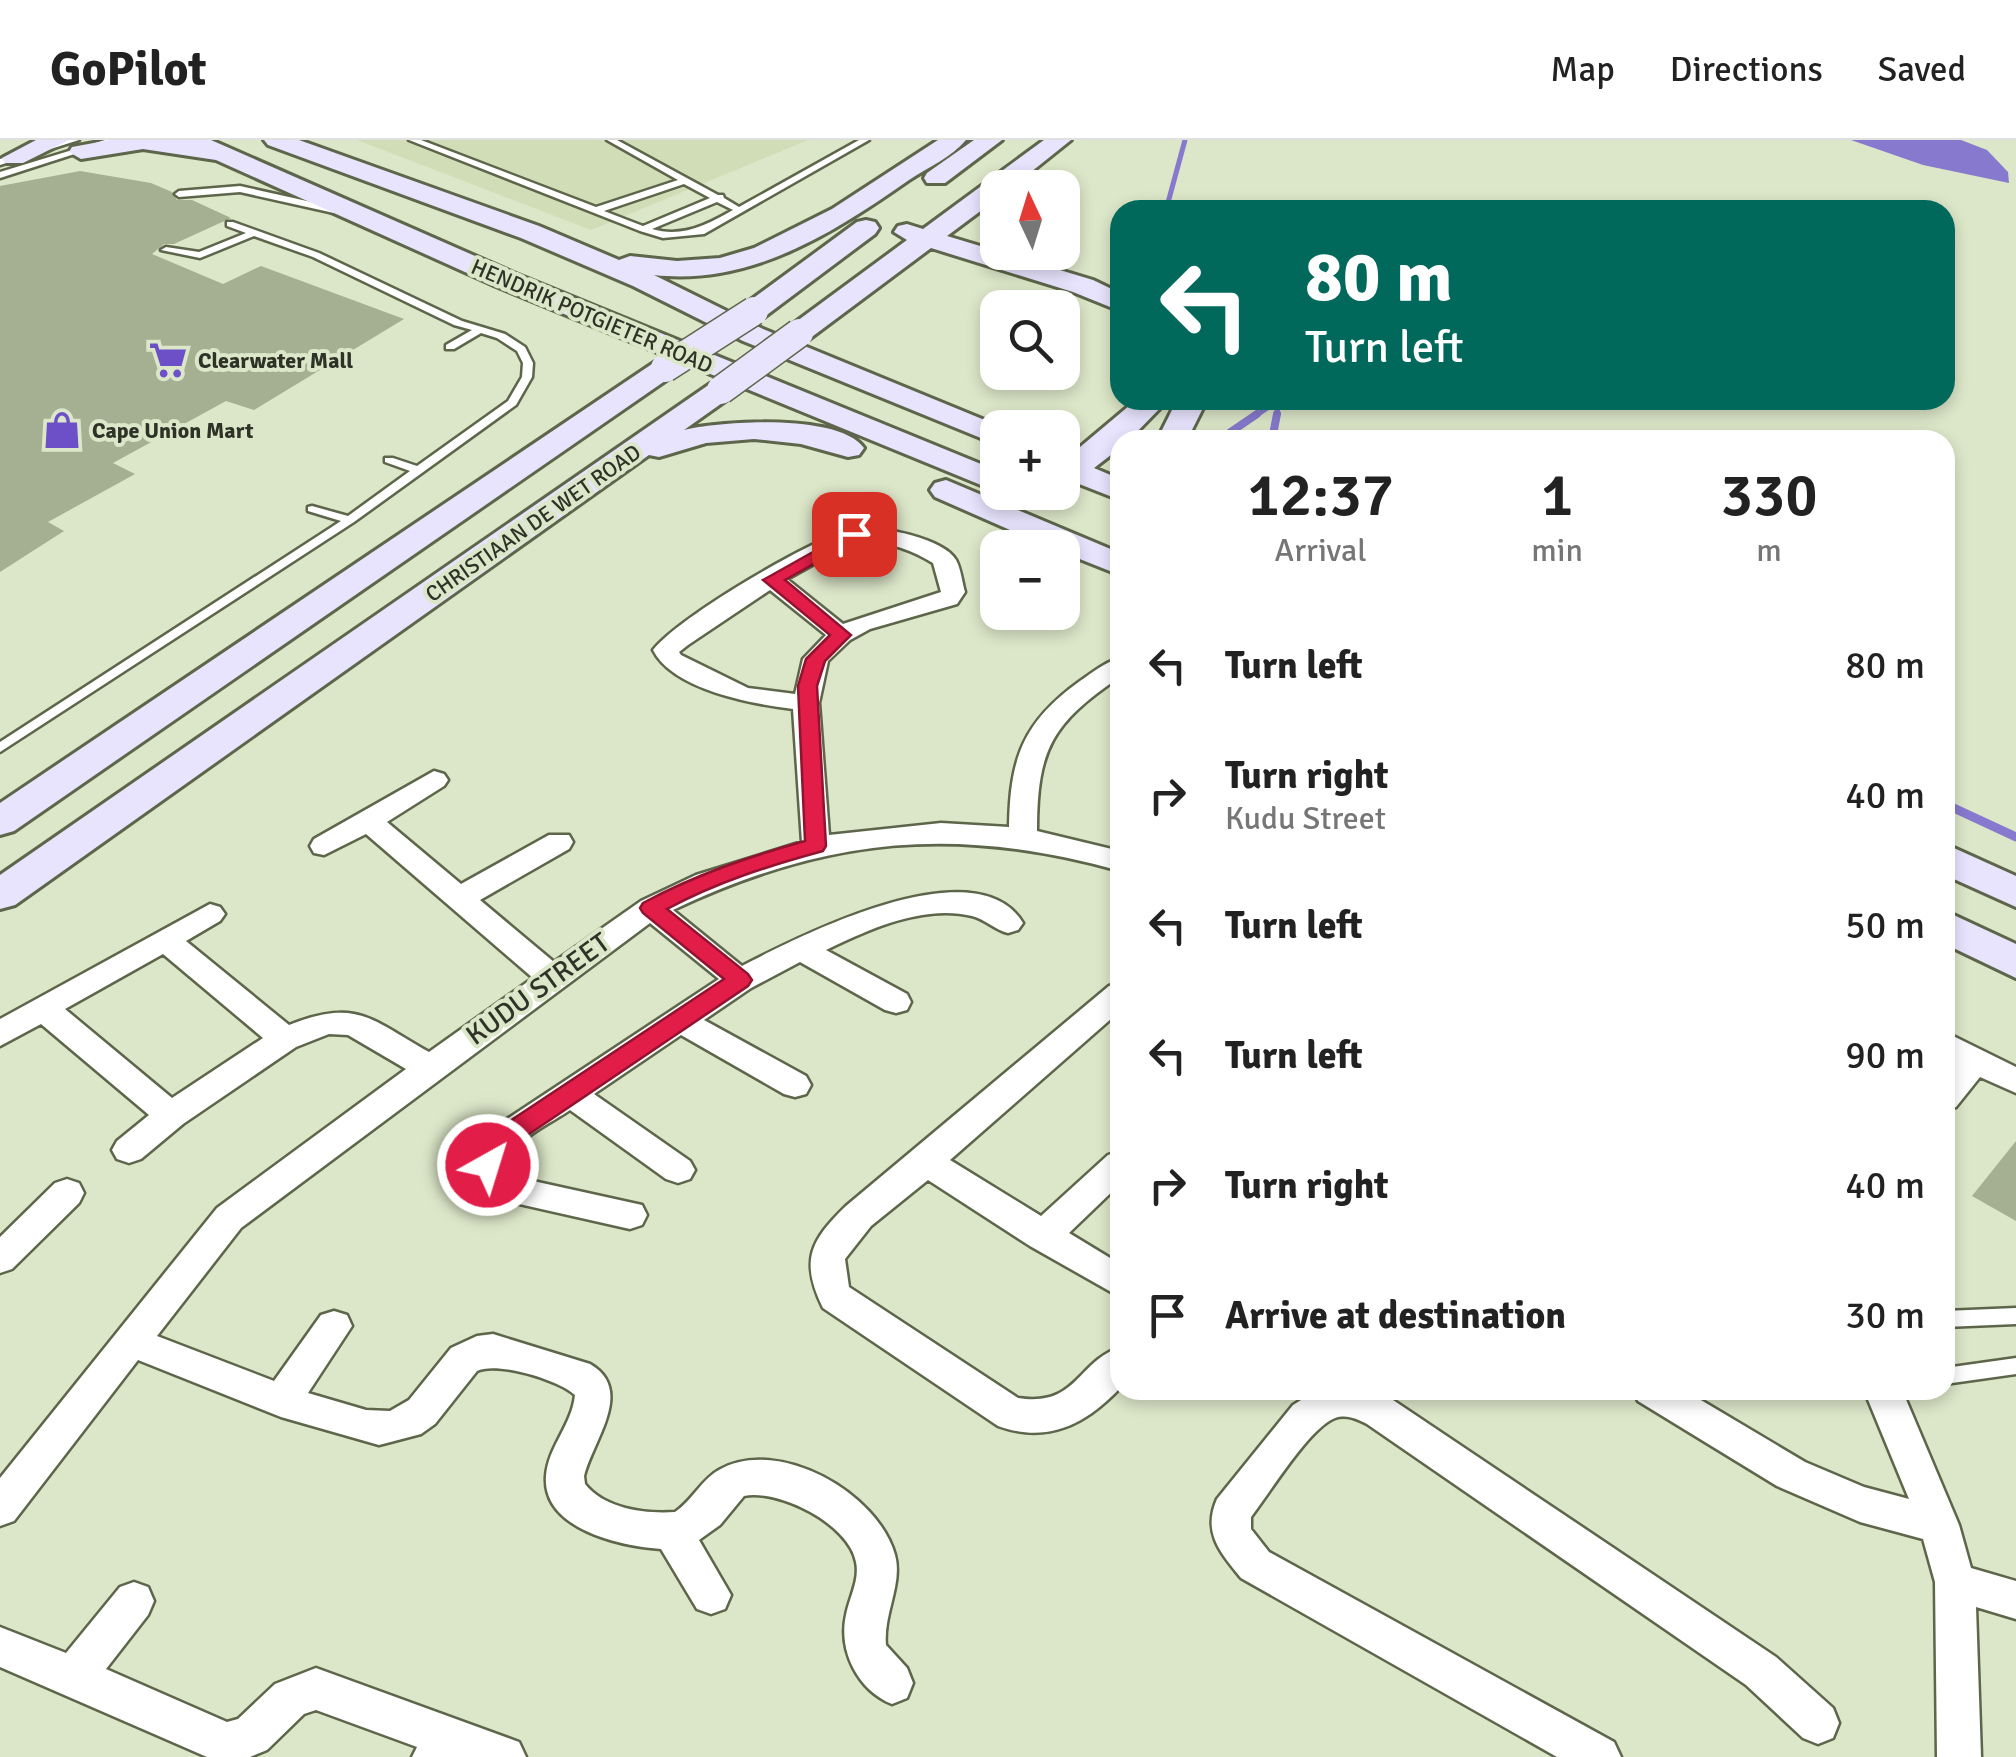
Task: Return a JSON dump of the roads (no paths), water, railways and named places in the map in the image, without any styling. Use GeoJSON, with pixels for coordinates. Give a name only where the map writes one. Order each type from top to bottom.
{"type":"FeatureCollection","features":[{"type":"Feature","properties":{"kind":"main road"},"geometry":{"type":"LineString","coordinates":[[5,165],[56,140]]}},
{"type":"Feature","properties":{"kind":"main road","name":"HENDRIK POTGIETER ROAD"},"geometry":{"type":"LineString","coordinates":[[191,140],[506,280],[980,477]]}},
{"type":"Feature","properties":{"kind":"main road","name":"HENDRIK POTGIETER ROAD"},"geometry":{"type":"LineString","coordinates":[[276,140],[530,232],[643,280],[753,335],[980,429]]}},
{"type":"Feature","properties":{"kind":"main road"},"geometry":{"type":"LineString","coordinates":[[530,232],[639,266],[691,269],[739,262],[782,249],[813,232],[954,140]]}},
{"type":"Feature","properties":{"kind":"main road","name":"CHRISTIAAN DE WET ROAD"},"geometry":{"type":"LineString","coordinates":[[0,822],[442,517],[754,311],[990,140]]}},
{"type":"Feature","properties":{"kind":"main road","name":"CHRISTIAAN DE WET ROAD"},"geometry":{"type":"LineString","coordinates":[[1016,170],[1059,140]]}},
{"type":"Feature","properties":{"kind":"main road"},"geometry":{"type":"LineString","coordinates":[[78,146],[157,142],[228,156]]}},
{"type":"Feature","properties":{"kind":"main road","name":"CHRISTIAAN DE WET ROAD"},"geometry":{"type":"LineString","coordinates":[[0,895],[722,390],[936,233],[980,196]]}},
{"type":"Feature","properties":{"kind":"main road"},"geometry":{"type":"LineString","coordinates":[[881,217],[980,246]]}},
{"type":"Feature","properties":{"kind":"main road"},"geometry":{"type":"LineString","coordinates":[[936,233],[980,239]]}},
{"type":"Feature","properties":{"kind":"main road"},"geometry":{"type":"LineString","coordinates":[[885,270],[956,258],[980,259]]}},
{"type":"Feature","properties":{"kind":"main road"},"geometry":{"type":"LineString","coordinates":[[1048,270],[1110,298]]}},
{"type":"Feature","properties":{"kind":"main road"},"geometry":{"type":"LineString","coordinates":[[1073,270],[1110,277]]}},
{"type":"Feature","properties":{"kind":"main road"},"geometry":{"type":"LineString","coordinates":[[1137,430],[1172,410]]}},
{"type":"Feature","properties":{"kind":"main road"},"geometry":{"type":"LineString","coordinates":[[948,417],[980,424]]}},
{"type":"Feature","properties":{"kind":"main road"},"geometry":{"type":"LineString","coordinates":[[546,513],[626,465],[677,441],[715,432],[763,430],[828,440],[1110,560]]}},
{"type":"Feature","properties":{"kind":"main road"},"geometry":{"type":"LineString","coordinates":[[1085,469],[1110,442]]}},
{"type":"Feature","properties":{"kind":"main road"},"geometry":{"type":"LineString","coordinates":[[1062,510],[1110,532]]}},
{"type":"Feature","properties":{"kind":"main road"},"geometry":{"type":"LineString","coordinates":[[1955,863],[2016,894]]}},
{"type":"Feature","properties":{"kind":"main road"},"geometry":{"type":"LineString","coordinates":[[1955,931],[2016,964]]}},
{"type":"Feature","properties":{"kind":"street"},"geometry":{"type":"LineString","coordinates":[[806,703],[742,695],[666,656],[671,645],[772,580],[854,534],[875,534],[944,560],[952,592],[948,600],[861,624],[841,635],[816,659],[806,703],[816,846]]}},
{"type":"Feature","properties":{"kind":"street"},"geometry":{"type":"LineString","coordinates":[[772,580],[841,635]]}},
{"type":"Feature","properties":{"kind":"street"},"geometry":{"type":"LineString","coordinates":[[1023,836],[1022,786],[1036,738],[1070,698],[1110,672]]}},
{"type":"Feature","properties":{"kind":"street"},"geometry":{"type":"LineString","coordinates":[[324,846],[434,780]]}},
{"type":"Feature","properties":{"kind":"street"},"geometry":{"type":"LineString","coordinates":[[368,820],[553,978]]}},
{"type":"Feature","properties":{"kind":"street","name":"KUDU STREET"},"geometry":{"type":"LineString","coordinates":[[0,1508],[229,1218],[651,908],[696,884],[750,863],[816,846],[895,834],[1023,836],[1110,858]]}},
{"type":"Feature","properties":{"kind":"street"},"geometry":{"type":"LineString","coordinates":[[462,897],[558,842]]}},
{"type":"Feature","properties":{"kind":"street"},"geometry":{"type":"LineString","coordinates":[[630,1215],[505,1188],[488,1174],[489,1155],[494,1146],[678,1019],[740,980],[801,949],[918,906],[942,903],[984,907],[1008,923]]}},
{"type":"Feature","properties":{"kind":"street"},"geometry":{"type":"LineString","coordinates":[[651,908],[740,980]]}},
{"type":"Feature","properties":{"kind":"street"},"geometry":{"type":"LineString","coordinates":[[0,1034],[210,914]]}},
{"type":"Feature","properties":{"kind":"street"},"geometry":{"type":"LineString","coordinates":[[166,940],[286,1039]]}},
{"type":"Feature","properties":{"kind":"street"},"geometry":{"type":"LineString","coordinates":[[801,949],[896,1002]]}},
{"type":"Feature","properties":{"kind":"street"},"geometry":{"type":"LineString","coordinates":[[1110,1003],[844,1231],[829,1254],[826,1277],[836,1298],[1011,1414],[1034,1418],[1064,1415],[1110,1372]]}},
{"type":"Feature","properties":{"kind":"street"},"geometry":{"type":"LineString","coordinates":[[43,1008],[171,1115]]}},
{"type":"Feature","properties":{"kind":"street"},"geometry":{"type":"LineString","coordinates":[[678,1019],[795,1084]]}},
{"type":"Feature","properties":{"kind":"street"},"geometry":{"type":"LineString","coordinates":[[129,1150],[171,1115],[286,1039],[327,1022],[354,1024],[430,1068]]}},
{"type":"Feature","properties":{"kind":"street"},"geometry":{"type":"LineString","coordinates":[[1955,1049],[2016,1081]]}},
{"type":"Feature","properties":{"kind":"street"},"geometry":{"type":"LineString","coordinates":[[1955,1085],[1975,1060]]}},
{"type":"Feature","properties":{"kind":"street"},"geometry":{"type":"LineString","coordinates":[[569,1093],[678,1170]]}},
{"type":"Feature","properties":{"kind":"street"},"geometry":{"type":"LineString","coordinates":[[926,1162],[1110,1276]]}},
{"type":"Feature","properties":{"kind":"street"},"geometry":{"type":"LineString","coordinates":[[1042,1236],[1110,1173]]}},
{"type":"Feature","properties":{"kind":"street"},"geometry":{"type":"LineString","coordinates":[[0,1259],[67,1193]]}},
{"type":"Feature","properties":{"kind":"street"},"geometry":{"type":"LineString","coordinates":[[281,1400],[334,1326]]}},
{"type":"Feature","properties":{"kind":"street"},"geometry":{"type":"LineString","coordinates":[[130,1341],[281,1400],[390,1429],[412,1421],[430,1408],[453,1370],[480,1351],[494,1350],[570,1372],[588,1382],[593,1394],[592,1411],[564,1475],[566,1490],[576,1504],[633,1526],[672,1531],[689,1525],[734,1481],[760,1477],[785,1481],[822,1497],[868,1537],[876,1556],[878,1576],[866,1646],[892,1683]]}},
{"type":"Feature","properties":{"kind":"street"},"geometry":{"type":"LineString","coordinates":[[1599,1757],[1255,1565],[1231,1535],[1231,1512],[1306,1417],[1329,1402],[1352,1400],[1380,1412],[1749,1662],[1818,1723]]}},
{"type":"Feature","properties":{"kind":"street"},"geometry":{"type":"LineString","coordinates":[[1667,1400],[1790,1474],[1860,1504],[1939,1525]]}},
{"type":"Feature","properties":{"kind":"street"},"geometry":{"type":"LineString","coordinates":[[1700,1400],[1717,1432]]}},
{"type":"Feature","properties":{"kind":"street"},"geometry":{"type":"LineString","coordinates":[[1888,1400],[1939,1525],[1955,1582],[1959,1757]]}},
{"type":"Feature","properties":{"kind":"street"},"geometry":{"type":"LineString","coordinates":[[672,1531],[712,1594]]}},
{"type":"Feature","properties":{"kind":"street"},"geometry":{"type":"LineString","coordinates":[[1955,1582],[2016,1600]]}},
{"type":"Feature","properties":{"kind":"street"},"geometry":{"type":"LineString","coordinates":[[74,1676],[134,1601]]}},
{"type":"Feature","properties":{"kind":"street"},"geometry":{"type":"LineString","coordinates":[[0,1647],[227,1744],[252,1736],[290,1700],[316,1689],[438,1746],[504,1757]]}},
{"type":"Feature","properties":{"kind":"lane"},"geometry":{"type":"LineString","coordinates":[[5,165],[114,140]]}},
{"type":"Feature","properties":{"kind":"lane"},"geometry":{"type":"LineString","coordinates":[[414,140],[664,235],[700,232],[865,140]]}},
{"type":"Feature","properties":{"kind":"lane"},"geometry":{"type":"LineString","coordinates":[[611,140],[737,210]]}},
{"type":"Feature","properties":{"kind":"lane"},"geometry":{"type":"LineString","coordinates":[[5,165],[78,146]]}},
{"type":"Feature","properties":{"kind":"lane"},"geometry":{"type":"LineString","coordinates":[[597,210],[687,180]]}},
{"type":"Feature","properties":{"kind":"lane"},"geometry":{"type":"LineString","coordinates":[[179,194],[240,189],[367,218]]}},
{"type":"Feature","properties":{"kind":"lane"},"geometry":{"type":"LineString","coordinates":[[642,229],[720,198]]}},
{"type":"Feature","properties":{"kind":"lane"},"geometry":{"type":"LineString","coordinates":[[0,748],[350,520],[512,403],[528,377],[528,363],[521,350],[316,256],[230,224]]}},
{"type":"Feature","properties":{"kind":"lane"},"geometry":{"type":"LineString","coordinates":[[166,250],[200,255],[251,234]]}},
{"type":"Feature","properties":{"kind":"lane"},"geometry":{"type":"LineString","coordinates":[[450,347],[480,330]]}},
{"type":"Feature","properties":{"kind":"lane"},"geometry":{"type":"LineString","coordinates":[[389,460],[419,470]]}},
{"type":"Feature","properties":{"kind":"lane"},"geometry":{"type":"LineString","coordinates":[[312,509],[350,520]]}},
{"type":"Feature","properties":{"kind":"lane"},"geometry":{"type":"LineString","coordinates":[[1955,1319],[2016,1316]]}},
{"type":"Feature","properties":{"kind":"lane"},"geometry":{"type":"LineString","coordinates":[[1955,1375],[2016,1366]]}},
{"type":"Feature","properties":{"kind":"waterway"},"geometry":{"type":"LineString","coordinates":[[1169,200],[1185,140]]}},
{"type":"Feature","properties":{"kind":"waterway"},"geometry":{"type":"LineString","coordinates":[[1254,417],[1264,410]]}},
{"type":"Feature","properties":{"kind":"waterway"},"geometry":{"type":"LineString","coordinates":[[1276,417],[1277,410]]}},
{"type":"Feature","properties":{"kind":"waterway"},"geometry":{"type":"LineString","coordinates":[[1234,430],[1257,414]]}},
{"type":"Feature","properties":{"kind":"waterway"},"geometry":{"type":"LineString","coordinates":[[1274,430],[1277,414]]}},
{"type":"Feature","properties":{"kind":"waterway"},"geometry":{"type":"LineString","coordinates":[[1955,809],[2016,837]]}},
{"type":"Feature","properties":{"kind":"place","name":"Clearwater Mall"},"geometry":{"type":"Point","coordinates":[168,360]}},
{"type":"Feature","properties":{"kind":"place","name":"Cape Union Mart"},"geometry":{"type":"Point","coordinates":[62,430]}}]}
